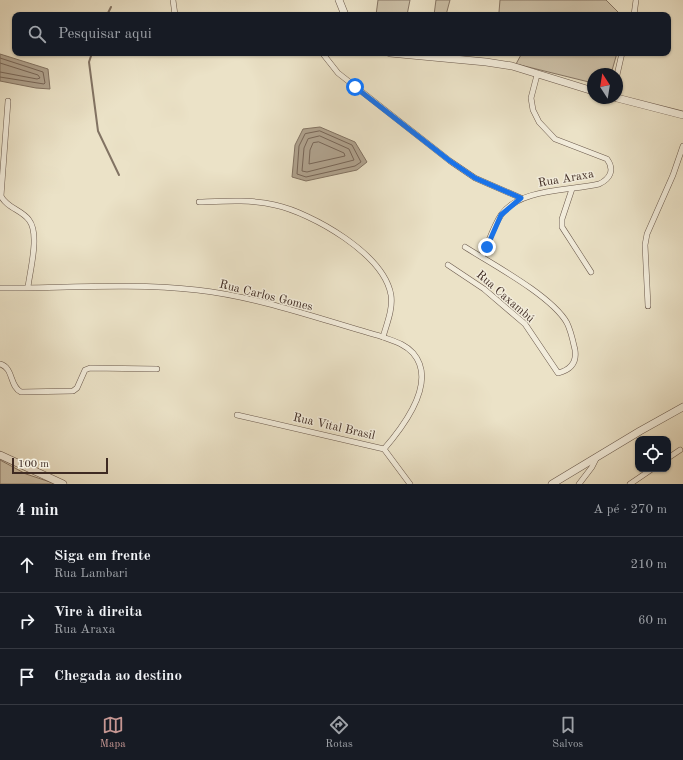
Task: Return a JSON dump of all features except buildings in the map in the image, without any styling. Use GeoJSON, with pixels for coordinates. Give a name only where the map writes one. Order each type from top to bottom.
{"type":"FeatureCollection","features":[{"type":"Feature","properties":{"kind":"street"},"geometry":{"type":"LineString","coordinates":[[173,0],[175,12]]}},
{"type":"Feature","properties":{"kind":"street"},"geometry":{"type":"LineString","coordinates":[[339,0],[344,12]]}},
{"type":"Feature","properties":{"kind":"street"},"geometry":{"type":"LineString","coordinates":[[634,12],[636,0]]}},
{"type":"Feature","properties":{"kind":"street"},"geometry":{"type":"LineString","coordinates":[[325,56],[338,73],[450,161],[475,178],[521,198]]}},
{"type":"Feature","properties":{"kind":"street"},"geometry":{"type":"LineString","coordinates":[[422,56],[512,66],[587,89]]}},
{"type":"Feature","properties":{"kind":"street"},"geometry":{"type":"LineString","coordinates":[[619,68],[621,56]]}},
{"type":"Feature","properties":{"kind":"street","name":"Rua Araxa"},"geometry":{"type":"LineString","coordinates":[[482,257],[501,215],[521,198],[544,192],[572,189],[605,182],[609,177],[612,167],[607,159],[600,155],[555,139],[539,122],[532,110],[531,98],[537,75]]}},
{"type":"Feature","properties":{"kind":"street"},"geometry":{"type":"LineString","coordinates":[[623,100],[683,115]]}},
{"type":"Feature","properties":{"kind":"street"},"geometry":{"type":"LineString","coordinates":[[8,101],[1,196],[5,204],[29,219],[32,227],[34,241],[28,287]]}},
{"type":"Feature","properties":{"kind":"street"},"geometry":{"type":"LineString","coordinates":[[648,306],[645,245],[646,234],[673,175],[683,146]]}},
{"type":"Feature","properties":{"kind":"street"},"geometry":{"type":"LineString","coordinates":[[572,189],[562,219],[562,227],[591,272]]}},
{"type":"Feature","properties":{"kind":"street"},"geometry":{"type":"LineString","coordinates":[[199,202],[238,200],[275,205],[305,215],[337,234],[363,253],[383,275],[390,294],[390,314],[383,337]]}},
{"type":"Feature","properties":{"kind":"street","name":"Rua Caxambú"},"geometry":{"type":"LineString","coordinates":[[448,265],[484,289],[524,324],[558,373],[568,371],[574,362],[575,354],[566,323],[554,308],[533,290],[465,247]]}},
{"type":"Feature","properties":{"kind":"street","name":"Rua Carlos Gomes"},"geometry":{"type":"LineString","coordinates":[[0,288],[164,288],[198,290],[254,301],[383,337],[402,345],[413,353],[418,364],[421,381],[417,398],[410,415],[384,449]]}},
{"type":"Feature","properties":{"kind":"street"},"geometry":{"type":"LineString","coordinates":[[0,364],[8,368],[14,386],[21,392],[73,391],[77,388],[85,370],[90,368],[157,369]]}},
{"type":"Feature","properties":{"kind":"street"},"geometry":{"type":"LineString","coordinates":[[552,484],[597,456],[683,407]]}},
{"type":"Feature","properties":{"kind":"street","name":"Rua Vital Brasil"},"geometry":{"type":"LineString","coordinates":[[238,415],[384,449],[410,484]]}},
{"type":"Feature","properties":{"kind":"street"},"geometry":{"type":"LineString","coordinates":[[671,456],[680,450]]}},
{"type":"Feature","properties":{"kind":"street"},"geometry":{"type":"LineString","coordinates":[[0,455],[63,484]]}},
{"type":"Feature","properties":{"kind":"street"},"geometry":{"type":"LineString","coordinates":[[579,484],[592,467],[597,456]]}},
{"type":"Feature","properties":{"kind":"street"},"geometry":{"type":"LineString","coordinates":[[630,484],[648,472]]}},
{"type":"Feature","properties":{"kind":"shaded area"},"geometry":{"type":"Polygon","coordinates":[[[378,0],[410,0],[408,12],[376,12],[378,0]]]}},
{"type":"Feature","properties":{"kind":"shaded area"},"geometry":{"type":"Polygon","coordinates":[[[436,0],[450,0],[447,12],[434,12],[436,0]]]}},
{"type":"Feature","properties":{"kind":"shaded area"},"geometry":{"type":"Polygon","coordinates":[[[500,0],[606,0],[618,12],[499,12],[500,0]]]}},
{"type":"Feature","properties":{"kind":"shaded area"},"geometry":{"type":"Polygon","coordinates":[[[520,56],[616,56],[613,68],[587,68],[587,82],[516,64],[520,56]]]}},
{"type":"Feature","properties":{"kind":"shaded area"},"geometry":{"type":"Polygon","coordinates":[[[0,460],[26,474],[56,484],[0,484],[0,460]]]}},
{"type":"Feature","properties":{"kind":"water"},"geometry":{"type":"Polygon","coordinates":[[[0,54],[48,69],[50,89],[36,88],[0,81],[0,54]]]}},
{"type":"Feature","properties":{"kind":"water"},"geometry":{"type":"Polygon","coordinates":[[[320,127],[355,142],[367,162],[357,170],[306,181],[292,177],[295,145],[303,129],[320,127]]]}},
{"type":"Feature","properties":{"kind":"waterway"},"geometry":{"type":"LineString","coordinates":[[108,12],[111,7]]}},
{"type":"Feature","properties":{"kind":"waterway"},"geometry":{"type":"LineString","coordinates":[[91,56],[89,62],[98,131],[119,175]]}},
{"type":"Feature","properties":{"kind":"route"},"geometry":{"type":"LineString","coordinates":[[355,87],[450,161],[475,178],[521,198],[506,209],[501,215],[487,247]]}}]}
